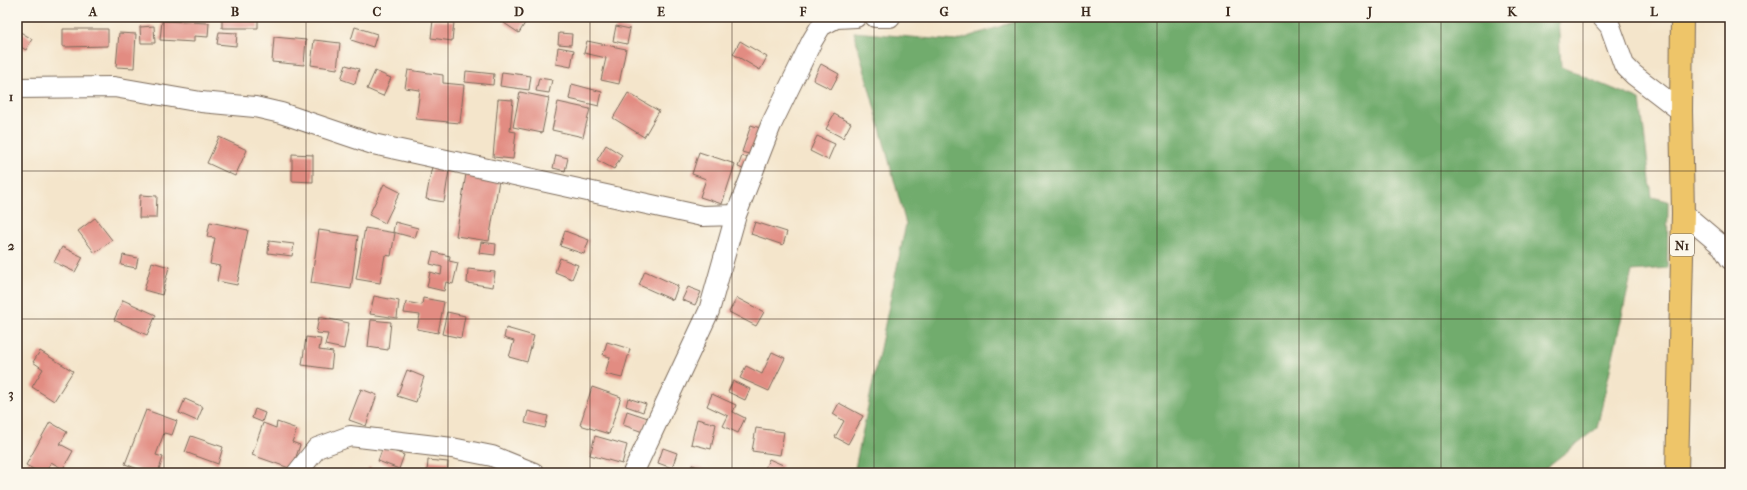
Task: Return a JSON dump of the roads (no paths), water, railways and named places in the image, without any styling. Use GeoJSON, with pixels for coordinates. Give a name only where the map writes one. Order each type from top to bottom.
{"type":"FeatureCollection","features":[{"type":"Feature","properties":{"kind":"highway","name":"N1"},"geometry":{"type":"LineString","coordinates":[[1677,473],[1683,214],[1681,111],[1682,17]]}},
{"type":"Feature","properties":{"kind":"street"},"geometry":{"type":"LineString","coordinates":[[633,473],[708,311],[736,215],[771,125],[812,41],[822,26],[836,18],[856,17]]}},
{"type":"Feature","properties":{"kind":"street"},"geometry":{"type":"LineString","coordinates":[[875,17],[890,17]]}},
{"type":"Feature","properties":{"kind":"street"},"geometry":{"type":"LineString","coordinates":[[1602,17],[1610,26],[1624,65],[1681,111]]}},
{"type":"Feature","properties":{"kind":"street"},"geometry":{"type":"LineString","coordinates":[[17,88],[114,87],[201,102],[254,107],[281,113],[373,144],[702,216],[736,215]]}},
{"type":"Feature","properties":{"kind":"street"},"geometry":{"type":"LineString","coordinates":[[1683,214],[1722,246],[1730,259]]}},
{"type":"Feature","properties":{"kind":"street"},"geometry":{"type":"LineString","coordinates":[[297,473],[317,448],[350,436],[452,448],[492,456],[534,473]]}}]}
